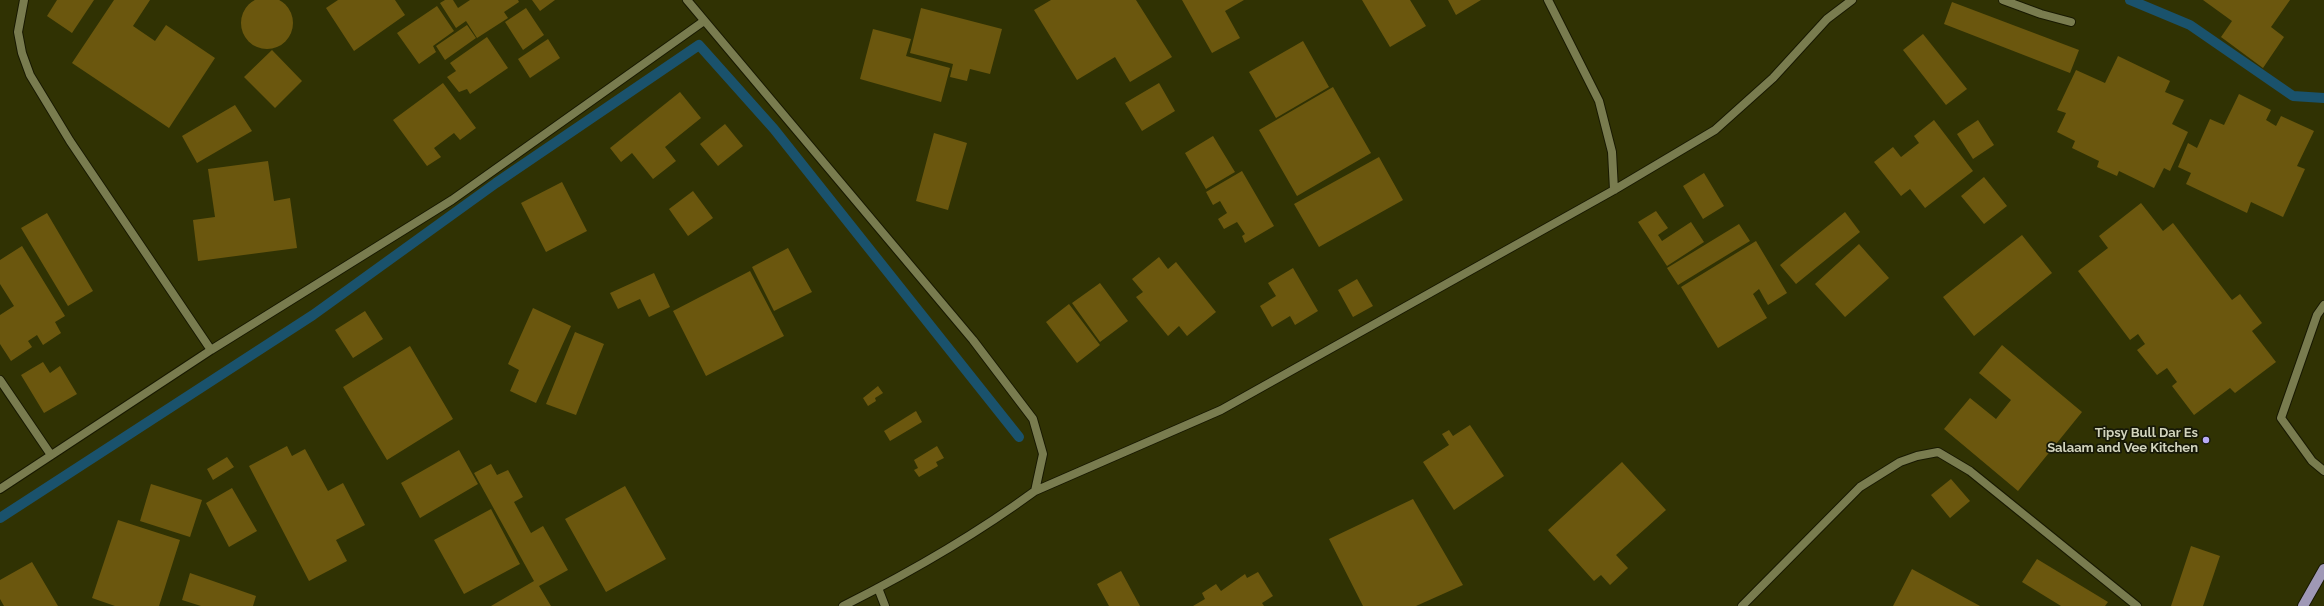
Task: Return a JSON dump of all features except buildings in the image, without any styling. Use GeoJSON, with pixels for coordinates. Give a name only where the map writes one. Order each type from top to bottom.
{"type":"FeatureCollection","features":[{"type":"Feature","properties":{"kind":"main road"},"geometry":{"type":"LineString","coordinates":[[2303,606],[2324,569]]}},
{"type":"Feature","properties":{"kind":"street"},"geometry":{"type":"LineString","coordinates":[[24,0],[18,32],[22,53],[30,75],[70,141],[211,350]]}},
{"type":"Feature","properties":{"kind":"street"},"geometry":{"type":"LineString","coordinates":[[687,0],[973,340],[1033,419],[1043,454],[1035,491]]}},
{"type":"Feature","properties":{"kind":"street"},"geometry":{"type":"LineString","coordinates":[[1548,0],[1599,101],[1612,152],[1614,190]]}},
{"type":"Feature","properties":{"kind":"street"},"geometry":{"type":"LineString","coordinates":[[843,606],[878,588],[1005,513],[1035,491],[1222,410],[1614,190],[1715,130],[1774,78],[1827,19],[1852,0]]}},
{"type":"Feature","properties":{"kind":"street"},"geometry":{"type":"LineString","coordinates":[[2003,0],[2041,14],[2071,22]]}},
{"type":"Feature","properties":{"kind":"street"},"geometry":{"type":"LineString","coordinates":[[0,489],[211,350],[452,200],[704,21]]}},
{"type":"Feature","properties":{"kind":"street"},"geometry":{"type":"LineString","coordinates":[[2324,304],[2317,315],[2281,418],[2312,461],[2324,471]]}},
{"type":"Feature","properties":{"kind":"street"},"geometry":{"type":"LineString","coordinates":[[0,380],[51,455]]}},
{"type":"Feature","properties":{"kind":"street"},"geometry":{"type":"LineString","coordinates":[[1742,606],[1860,487],[1900,462],[1917,456],[1938,452],[1970,471],[2137,606]]}},
{"type":"Feature","properties":{"kind":"street"},"geometry":{"type":"LineString","coordinates":[[878,588],[885,606]]}},
{"type":"Feature","properties":{"kind":"waterway"},"geometry":{"type":"LineString","coordinates":[[2130,0],[2190,25],[2293,96],[2324,98]]}},
{"type":"Feature","properties":{"kind":"waterway"},"geometry":{"type":"LineString","coordinates":[[0,518],[313,315],[496,183],[699,45],[774,129],[1019,437]]}},
{"type":"Feature","properties":{"kind":"place","name":"Tipsy Bull Dar Es Salaam and Vee Kitchen"},"geometry":{"type":"Point","coordinates":[2206,440]}}]}
